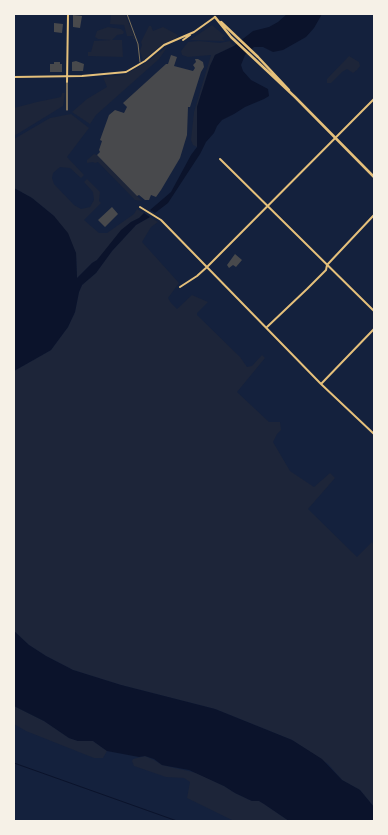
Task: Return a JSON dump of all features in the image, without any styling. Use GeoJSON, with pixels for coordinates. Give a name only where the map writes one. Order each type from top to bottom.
{"type":"FeatureCollection","features":[{"type":"Feature","properties":{"kind":"main road"},"geometry":{"type":"LineString","coordinates":[[212,14],[258,57],[374,178]]}},
{"type":"Feature","properties":{"kind":"main road"},"geometry":{"type":"LineString","coordinates":[[215,17],[231,37],[295,97]]}},
{"type":"Feature","properties":{"kind":"street"},"geometry":{"type":"LineString","coordinates":[[67,110],[68,14]]}},
{"type":"Feature","properties":{"kind":"street"},"geometry":{"type":"LineString","coordinates":[[183,40],[215,17]]}},
{"type":"Feature","properties":{"kind":"street"},"geometry":{"type":"LineString","coordinates":[[14,77],[121,73],[140,64],[164,46],[194,32]]}},
{"type":"Feature","properties":{"kind":"street"},"geometry":{"type":"LineString","coordinates":[[180,287],[207,267],[374,99]]}},
{"type":"Feature","properties":{"kind":"street"},"geometry":{"type":"LineString","coordinates":[[220,159],[374,311]]}},
{"type":"Feature","properties":{"kind":"street"},"geometry":{"type":"LineString","coordinates":[[140,207],[161,220],[321,384],[374,434]]}},
{"type":"Feature","properties":{"kind":"street"},"geometry":{"type":"LineString","coordinates":[[267,327],[326,270],[327,265],[374,215]]}},
{"type":"Feature","properties":{"kind":"street"},"geometry":{"type":"LineString","coordinates":[[321,384],[374,328]]}},
{"type":"Feature","properties":{"kind":"lane"},"geometry":{"type":"LineString","coordinates":[[127,14],[138,44],[140,64]]}},
{"type":"Feature","properties":{"kind":"shaded area"},"geometry":{"type":"Polygon","coordinates":[[[111,14],[125,14],[135,39],[133,39],[133,36],[127,36],[124,25],[110,24],[111,14]]]}},
{"type":"Feature","properties":{"kind":"shaded area"},"geometry":{"type":"Polygon","coordinates":[[[287,14],[322,14],[306,37],[283,50],[273,52],[263,47],[254,47],[245,55],[241,65],[243,71],[251,80],[268,89],[269,96],[222,120],[168,203],[155,213],[150,210],[171,192],[197,147],[197,107],[215,55],[234,46],[253,31],[269,27],[278,22],[287,14]]]}},
{"type":"Feature","properties":{"kind":"shaded area"},"geometry":{"type":"Polygon","coordinates":[[[212,25],[225,36],[222,38],[225,41],[190,40],[212,25]]]}},
{"type":"Feature","properties":{"kind":"shaded area"},"geometry":{"type":"Polygon","coordinates":[[[149,26],[151,26],[153,31],[163,27],[178,35],[143,60],[140,51],[141,42],[149,26]]]}},
{"type":"Feature","properties":{"kind":"shaded area"},"geometry":{"type":"Polygon","coordinates":[[[108,27],[121,29],[124,32],[112,40],[122,40],[123,57],[88,56],[94,41],[111,40],[95,37],[97,31],[108,27]]]}},
{"type":"Feature","properties":{"kind":"shaded area"},"geometry":{"type":"Polygon","coordinates":[[[230,41],[234,46],[215,55],[210,66],[197,107],[197,147],[193,145],[191,140],[194,112],[211,55],[188,57],[182,55],[181,51],[188,42],[220,43],[230,41]]]}},
{"type":"Feature","properties":{"kind":"shaded area"},"geometry":{"type":"Polygon","coordinates":[[[168,46],[159,59],[96,115],[90,124],[72,112],[87,99],[107,87],[103,77],[124,75],[147,62],[168,46]]]}},
{"type":"Feature","properties":{"kind":"shaded area"},"geometry":{"type":"Polygon","coordinates":[[[349,56],[359,62],[360,66],[357,70],[353,73],[347,69],[331,83],[327,83],[327,79],[349,56]]]}},
{"type":"Feature","properties":{"kind":"shaded area"},"geometry":{"type":"Polygon","coordinates":[[[62,93],[65,93],[63,106],[14,136],[14,108],[61,97],[62,93]]]}},
{"type":"Feature","properties":{"kind":"shaded area"},"geometry":{"type":"Polygon","coordinates":[[[71,114],[89,128],[67,157],[84,175],[81,178],[70,168],[60,167],[53,173],[54,184],[74,205],[81,209],[90,207],[94,200],[93,192],[84,182],[87,179],[100,192],[99,201],[101,203],[84,220],[99,233],[107,233],[134,214],[137,209],[144,213],[131,222],[97,260],[77,278],[76,253],[54,216],[32,198],[14,188],[14,139],[50,118],[71,114]]]}},
{"type":"Feature","properties":{"kind":"shaded area"},"geometry":{"type":"Polygon","coordinates":[[[94,154],[142,201],[135,200],[98,162],[87,163],[87,160],[94,154]]]}},
{"type":"Feature","properties":{"kind":"shaded area"},"geometry":{"type":"Polygon","coordinates":[[[14,188],[32,198],[54,216],[68,233],[76,253],[77,278],[97,260],[121,230],[144,213],[150,217],[136,225],[112,251],[96,273],[82,285],[75,312],[68,327],[51,350],[14,371],[14,188]]]}},
{"type":"Feature","properties":{"kind":"shaded area"},"geometry":{"type":"Polygon","coordinates":[[[150,217],[158,222],[151,227],[142,242],[179,283],[168,298],[171,303],[177,309],[192,295],[208,302],[197,315],[240,357],[247,367],[252,366],[262,355],[265,358],[237,392],[269,422],[280,422],[281,430],[273,442],[290,471],[314,487],[330,473],[335,478],[308,509],[357,557],[372,542],[374,545],[374,807],[360,790],[342,780],[328,764],[292,740],[215,709],[121,685],[73,670],[29,645],[14,631],[14,371],[51,350],[68,327],[75,312],[82,285],[96,273],[112,251],[136,225],[150,217]]]}},
{"type":"Feature","properties":{"kind":"shaded area"},"geometry":{"type":"Polygon","coordinates":[[[14,631],[29,645],[73,670],[121,685],[215,709],[292,740],[322,759],[342,780],[360,790],[374,807],[374,821],[289,821],[259,801],[252,801],[189,770],[162,765],[154,759],[145,756],[139,757],[107,751],[93,741],[78,741],[69,738],[44,721],[14,706],[14,631]]]}},
{"type":"Feature","properties":{"kind":"shaded area"},"geometry":{"type":"Polygon","coordinates":[[[14,706],[44,721],[69,738],[78,741],[93,741],[107,751],[103,758],[94,758],[26,731],[14,724],[14,706]]]}},
{"type":"Feature","properties":{"kind":"shaded area"},"geometry":{"type":"Polygon","coordinates":[[[145,756],[162,765],[197,773],[252,801],[259,801],[289,821],[234,821],[187,798],[190,782],[184,778],[166,777],[134,766],[133,759],[145,756]]]}},
{"type":"Feature","properties":{"kind":"building"},"geometry":{"type":"Polygon","coordinates":[[[73,15],[82,16],[80,28],[73,27],[73,15]]]}},
{"type":"Feature","properties":{"kind":"building"},"geometry":{"type":"Polygon","coordinates":[[[54,23],[63,24],[62,33],[54,32],[54,23]]]}},
{"type":"Feature","properties":{"kind":"building"},"geometry":{"type":"Polygon","coordinates":[[[171,55],[177,57],[174,66],[193,71],[195,59],[198,59],[203,62],[204,67],[190,107],[188,107],[187,135],[180,158],[156,197],[151,195],[149,200],[145,200],[139,195],[137,196],[97,155],[100,152],[102,141],[100,140],[109,115],[115,110],[124,113],[127,107],[123,103],[168,64],[171,55]]]}},
{"type":"Feature","properties":{"kind":"building"},"geometry":{"type":"Polygon","coordinates":[[[76,61],[84,64],[83,71],[72,71],[72,62],[76,61]]]}},
{"type":"Feature","properties":{"kind":"building"},"geometry":{"type":"Polygon","coordinates":[[[54,62],[62,64],[62,72],[50,72],[50,64],[54,64],[54,62]]]}},
{"type":"Feature","properties":{"kind":"building"},"geometry":{"type":"Polygon","coordinates":[[[112,207],[118,214],[105,227],[98,220],[112,207]]]}},
{"type":"Feature","properties":{"kind":"building"},"geometry":{"type":"Polygon","coordinates":[[[235,254],[242,260],[236,267],[233,265],[229,268],[227,265],[235,254]]]}},
{"type":"Feature","properties":{"kind":"waterway"},"geometry":{"type":"LineString","coordinates":[[14,763],[177,821]]}}]}
